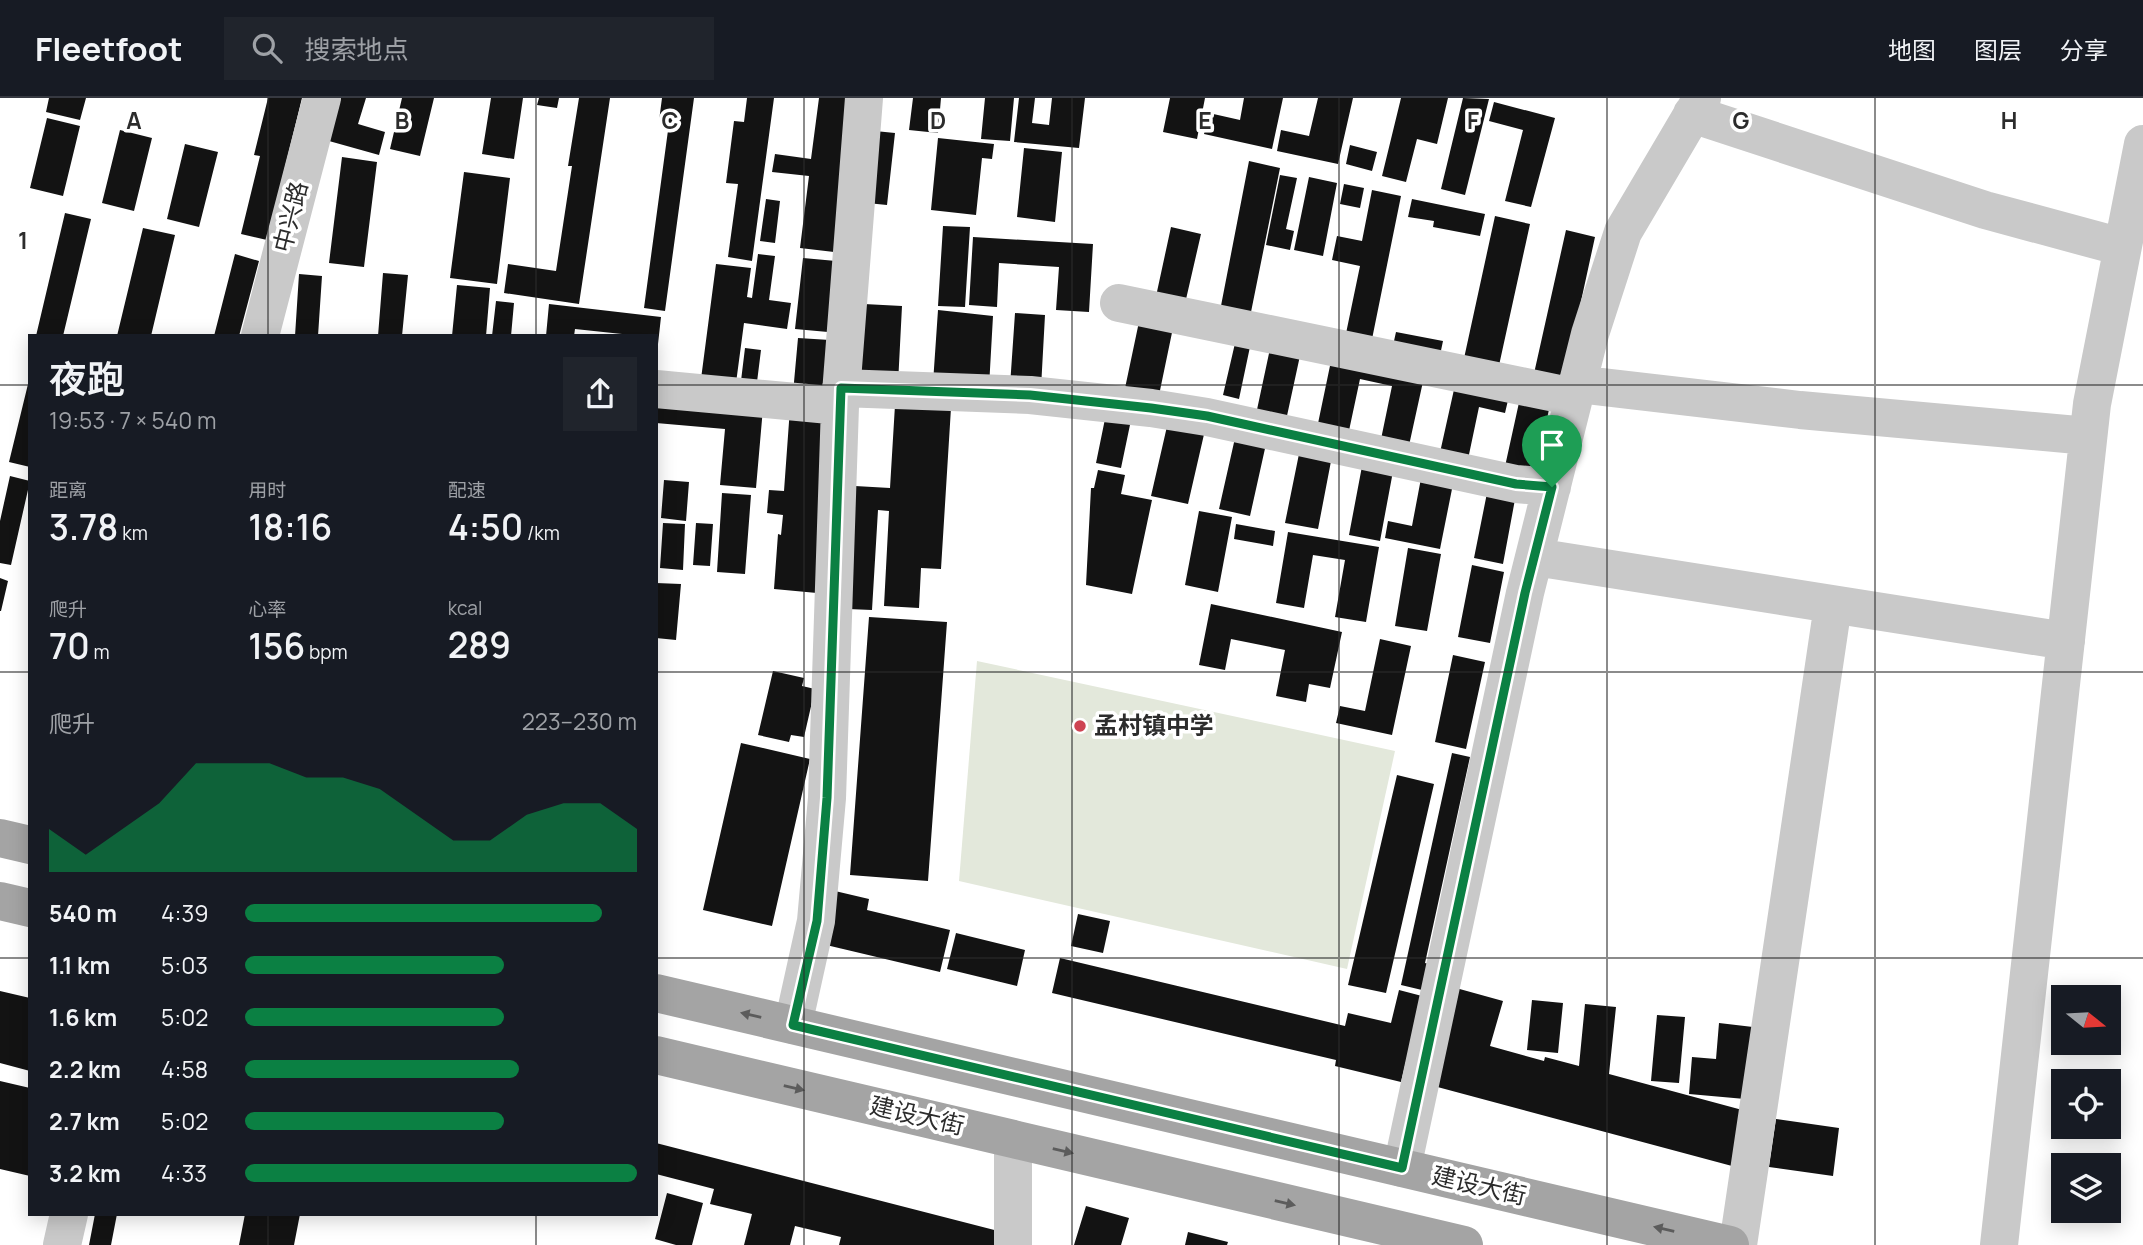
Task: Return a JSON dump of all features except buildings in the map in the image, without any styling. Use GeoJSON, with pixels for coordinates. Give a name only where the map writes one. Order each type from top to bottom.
{"type":"FeatureCollection","features":[{"type":"Feature","properties":{"kind":"main road"},"geometry":{"type":"LineString","coordinates":[[0,838],[28,845]]}},
{"type":"Feature","properties":{"kind":"main road"},"geometry":{"type":"LineString","coordinates":[[0,901],[28,908]]}},
{"type":"Feature","properties":{"kind":"main road","name":"建设大街"},"geometry":{"type":"LineString","coordinates":[[658,993],[1730,1245]]}},
{"type":"Feature","properties":{"kind":"main road","name":"建设大街"},"geometry":{"type":"LineString","coordinates":[[658,1055],[1464,1245]]}},
{"type":"Feature","properties":{"kind":"street","name":"中兴路"},"geometry":{"type":"LineString","coordinates":[[261,334],[322,98]]}},
{"type":"Feature","properties":{"kind":"street"},"geometry":{"type":"LineString","coordinates":[[793,1025],[817,921],[827,798],[841,397],[864,98]]}},
{"type":"Feature","properties":{"kind":"street"},"geometry":{"type":"LineString","coordinates":[[1402,1168],[1535,557],[1590,334],[1623,232],[1697,106],[1985,210],[2127,266]]}},
{"type":"Feature","properties":{"kind":"street"},"geometry":{"type":"LineString","coordinates":[[2000,1245],[2092,404],[2127,266],[2143,144]]}},
{"type":"Feature","properties":{"kind":"street"},"geometry":{"type":"LineString","coordinates":[[1119,303],[1575,391],[2088,436]]}},
{"type":"Feature","properties":{"kind":"street"},"geometry":{"type":"LineString","coordinates":[[658,389],[841,397],[1030,395],[1151,408],[1207,416],[1516,484],[1552,487]]}},
{"type":"Feature","properties":{"kind":"street"},"geometry":{"type":"LineString","coordinates":[[1535,557],[2066,641]]}},
{"type":"Feature","properties":{"kind":"street"},"geometry":{"type":"LineString","coordinates":[[1738,1245],[1833,605]]}},
{"type":"Feature","properties":{"kind":"street"},"geometry":{"type":"LineString","coordinates":[[1013,1139],[1013,1245]]}},
{"type":"Feature","properties":{"kind":"street"},"geometry":{"type":"LineString","coordinates":[[62,1245],[69,1216]]}},
{"type":"Feature","properties":{"kind":"shaded area"},"geometry":{"type":"Polygon","coordinates":[[[977,661],[1395,751],[1347,969],[959,881],[977,661]]]}},
{"type":"Feature","properties":{"kind":"place","name":"孟村镇中学"},"geometry":{"type":"Point","coordinates":[1080,726]}},
{"type":"Feature","properties":{"kind":"route"},"geometry":{"type":"LineString","coordinates":[[841,388],[1030,395],[1151,408],[1207,416],[1516,484],[1552,487],[1525,593],[1402,1168],[793,1025],[817,921],[827,798],[841,388]]}}]}
